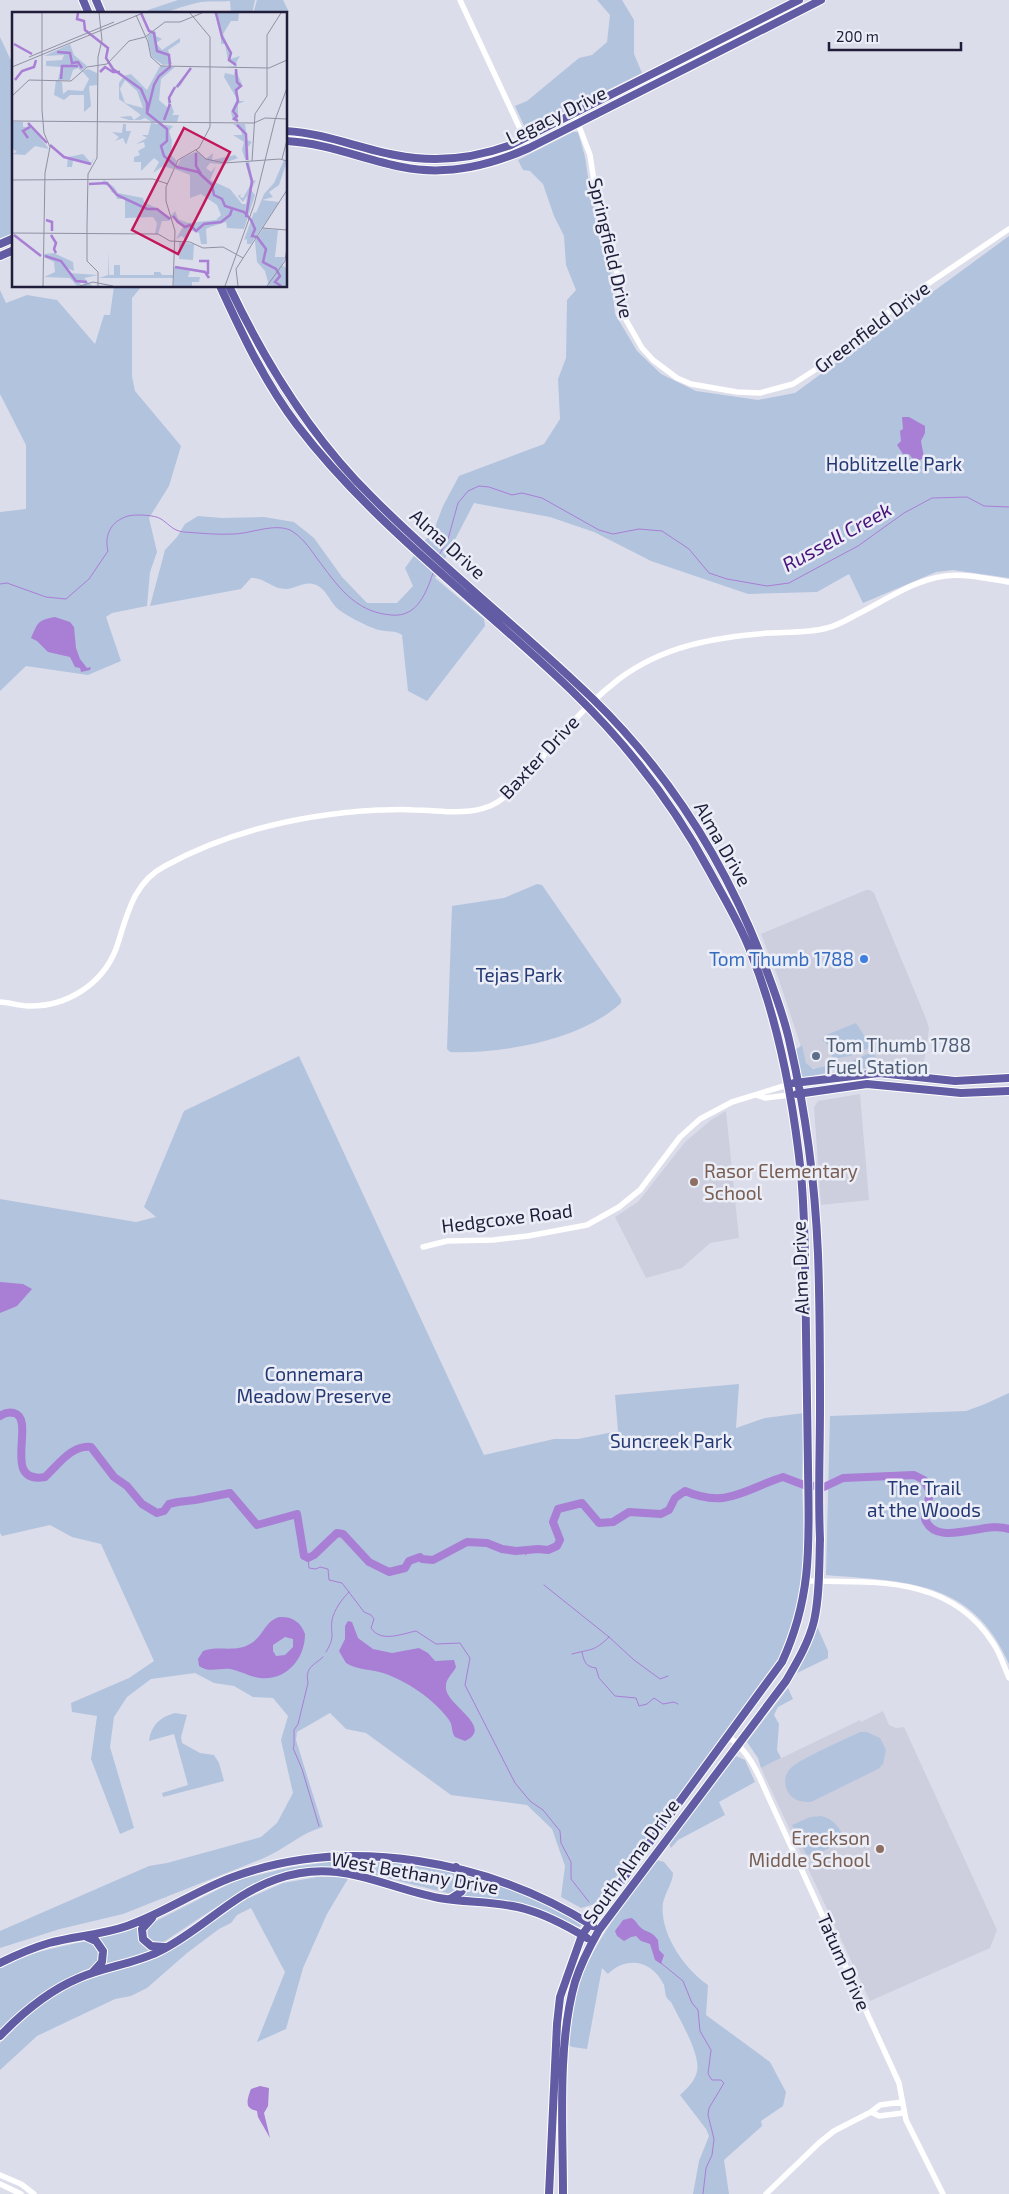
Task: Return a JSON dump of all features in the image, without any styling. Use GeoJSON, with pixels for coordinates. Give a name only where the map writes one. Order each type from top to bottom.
{"type":"FeatureCollection","features":[{"type":"Feature","properties":{"kind":"main road"},"geometry":{"type":"LineString","coordinates":[[83,0],[89,12]]}},
{"type":"Feature","properties":{"kind":"main road"},"geometry":{"type":"LineString","coordinates":[[96,0],[101,12]]}},
{"type":"Feature","properties":{"kind":"main road","name":"Legacy Drive"},"geometry":{"type":"LineString","coordinates":[[288,131],[334,138],[396,155],[443,160],[484,154],[524,139],[799,0]]}},
{"type":"Feature","properties":{"kind":"main road","name":"Legacy Drive"},"geometry":{"type":"LineString","coordinates":[[288,141],[309,142],[404,168],[444,170],[483,165],[528,148],[822,0]]}},
{"type":"Feature","properties":{"kind":"main road"},"geometry":{"type":"LineString","coordinates":[[443,160],[444,170]]}},
{"type":"Feature","properties":{"kind":"main road"},"geometry":{"type":"LineString","coordinates":[[0,244],[12,239]]}},
{"type":"Feature","properties":{"kind":"main road"},"geometry":{"type":"LineString","coordinates":[[0,256],[12,251]]}},
{"type":"Feature","properties":{"kind":"main road","name":"Alma Drive"},"geometry":{"type":"LineString","coordinates":[[221,288],[258,363],[295,423],[341,479],[381,520],[587,706],[680,820],[732,911],[750,951],[768,1001],[780,1046],[801,1179],[805,1254],[808,1450],[807,1581]]}},
{"type":"Feature","properties":{"kind":"main road","name":"Alma Drive"},"geometry":{"type":"LineString","coordinates":[[230,288],[282,381],[324,442],[388,513],[542,650],[631,739],[703,836],[740,906],[777,997],[790,1043],[809,1150],[818,1251],[820,1410],[818,1453],[819,1581]]}},
{"type":"Feature","properties":{"kind":"main road"},"geometry":{"type":"LineString","coordinates":[[316,448],[324,442]]}},
{"type":"Feature","properties":{"kind":"main road"},"geometry":{"type":"LineString","coordinates":[[381,520],[388,513]]}},
{"type":"Feature","properties":{"kind":"main road"},"geometry":{"type":"LineString","coordinates":[[536,658],[542,650]]}},
{"type":"Feature","properties":{"kind":"main road"},"geometry":{"type":"LineString","coordinates":[[768,1001],[777,997]]}},
{"type":"Feature","properties":{"kind":"main road"},"geometry":{"type":"LineString","coordinates":[[879,1073],[879,1084]]}},
{"type":"Feature","properties":{"kind":"main road","name":"Hedgcoxe Road"},"geometry":{"type":"LineString","coordinates":[[787,1085],[798,1082],[879,1073],[955,1081],[1009,1078]]}},
{"type":"Feature","properties":{"kind":"main road","name":"Hedgcoxe Road"},"geometry":{"type":"LineString","coordinates":[[789,1095],[852,1085],[879,1084],[961,1093],[1009,1091]]}},
{"type":"Feature","properties":{"kind":"main road"},"geometry":{"type":"LineString","coordinates":[[801,1179],[812,1178]]}},
{"type":"Feature","properties":{"kind":"main road","name":"South Alma Drive"},"geometry":{"type":"LineString","coordinates":[[549,2194],[556,2024],[560,1997],[582,1935],[729,1737],[782,1662],[799,1621],[807,1581]]}},
{"type":"Feature","properties":{"kind":"main road","name":"South Alma Drive"},"geometry":{"type":"LineString","coordinates":[[563,2194],[564,2051],[576,1982],[593,1941],[599,1930],[786,1681],[800,1657],[814,1622],[819,1581]]}},
{"type":"Feature","properties":{"kind":"main road","name":"West Bethany Drive"},"geometry":{"type":"LineString","coordinates":[[0,1963],[20,1953],[50,1943],[125,1926],[155,1914],[234,1876],[309,1859],[380,1856],[456,1867],[513,1885],[550,1901],[599,1930]]}},
{"type":"Feature","properties":{"kind":"main road"},"geometry":{"type":"LineString","coordinates":[[450,1899],[461,1892],[465,1886],[463,1875],[456,1867]]}},
{"type":"Feature","properties":{"kind":"main road","name":"West Bethany Drive"},"geometry":{"type":"LineString","coordinates":[[0,2036],[34,2004],[59,1988],[90,1974],[144,1957],[166,1947],[251,1890],[268,1882],[294,1875],[321,1871],[349,1873],[450,1899],[524,1909],[548,1917],[593,1941]]}},
{"type":"Feature","properties":{"kind":"main road"},"geometry":{"type":"LineString","coordinates":[[155,1914],[142,1929],[143,1939],[151,1946],[166,1947]]}},
{"type":"Feature","properties":{"kind":"main road"},"geometry":{"type":"LineString","coordinates":[[84,1936],[96,1942],[103,1951],[102,1962],[90,1974]]}},
{"type":"Feature","properties":{"kind":"street"},"geometry":{"type":"LineString","coordinates":[[460,0],[528,148]]}},
{"type":"Feature","properties":{"kind":"street","name":"Springfield Drive"},"geometry":{"type":"LineString","coordinates":[[574,113],[590,155],[595,188],[612,241],[622,306],[634,335],[653,360],[677,378],[691,384],[722,390]]}},
{"type":"Feature","properties":{"kind":"street","name":"Greenfield Drive"},"geometry":{"type":"LineString","coordinates":[[722,390],[760,392],[778,389],[805,378],[904,300],[1009,229]]}},
{"type":"Feature","properties":{"kind":"street","name":"Baxter Drive"},"geometry":{"type":"LineString","coordinates":[[1,1002],[25,1006],[63,1001],[85,989],[97,979],[111,959],[130,906],[144,880],[163,867],[217,842],[254,828],[314,815],[415,810],[456,812],[492,806],[515,787],[587,706],[644,663],[686,646],[727,638],[829,628],[919,583],[942,576],[956,575],[1009,582]]}},
{"type":"Feature","properties":{"kind":"street","name":"Hedgcoxe Road"},"geometry":{"type":"LineString","coordinates":[[423,1247],[447,1241],[493,1240],[528,1236],[586,1224],[619,1207],[640,1190],[680,1137],[693,1124],[714,1110],[732,1102],[756,1095],[762,1091],[787,1085]]}},
{"type":"Feature","properties":{"kind":"street","name":"Hedgcoxe Road"},"geometry":{"type":"LineString","coordinates":[[756,1095],[765,1098],[789,1095]]}},
{"type":"Feature","properties":{"kind":"street"},"geometry":{"type":"LineString","coordinates":[[807,1581],[897,1585],[924,1589],[942,1597],[971,1616],[987,1634],[994,1644],[1009,1678]]}},
{"type":"Feature","properties":{"kind":"street","name":"Tatum Drive"},"geometry":{"type":"LineString","coordinates":[[729,1737],[739,1744],[750,1757],[898,2082],[903,2113],[943,2194]]}},
{"type":"Feature","properties":{"kind":"street"},"geometry":{"type":"LineString","coordinates":[[766,2194],[826,2137],[880,2105],[902,2102]]}},
{"type":"Feature","properties":{"kind":"street"},"geometry":{"type":"LineString","coordinates":[[871,2112],[879,2116],[903,2113]]}},
{"type":"Feature","properties":{"kind":"street"},"geometry":{"type":"LineString","coordinates":[[0,2174],[21,2184],[34,2194]]}},
{"type":"Feature","properties":{"kind":"street"},"geometry":{"type":"LineString","coordinates":[[0,2184],[20,2194]]}},
{"type":"Feature","properties":{"kind":"shaded area"},"geometry":{"type":"Polygon","coordinates":[[[902,417],[909,417],[925,426],[925,433],[921,441],[924,458],[915,462],[909,454],[903,454],[897,445],[901,441],[902,417]]]}},
{"type":"Feature","properties":{"kind":"shaded area"},"geometry":{"type":"Polygon","coordinates":[[[55,617],[70,622],[74,627],[76,648],[80,659],[87,668],[91,667],[90,670],[81,672],[80,668],[75,667],[70,657],[48,652],[31,638],[41,621],[55,617]]]}},
{"type":"Feature","properties":{"kind":"shaded area"},"geometry":{"type":"Polygon","coordinates":[[[866,890],[874,893],[927,1021],[929,1029],[922,1072],[808,1068],[779,980],[761,934],[866,890]]]}},
{"type":"Feature","properties":{"kind":"shaded area"},"geometry":{"type":"Polygon","coordinates":[[[860,1094],[869,1200],[821,1205],[814,1107],[818,1101],[860,1094]]]}},
{"type":"Feature","properties":{"kind":"shaded area","name":"Rasor Elementary School"},"geometry":{"type":"Polygon","coordinates":[[[726,1111],[739,1238],[710,1243],[682,1268],[646,1278],[615,1217],[638,1202],[685,1142],[711,1120],[726,1111]]]}},
{"type":"Feature","properties":{"kind":"shaded area"},"geometry":{"type":"Polygon","coordinates":[[[0,1282],[23,1284],[32,1289],[17,1306],[0,1313],[0,1282]]]}},
{"type":"Feature","properties":{"kind":"shaded area"},"geometry":{"type":"Polygon","coordinates":[[[284,1617],[292,1619],[301,1626],[305,1634],[302,1652],[298,1660],[286,1672],[278,1676],[260,1678],[230,1669],[210,1670],[199,1666],[198,1659],[203,1651],[244,1647],[258,1638],[274,1619],[284,1617]],[[285,1637],[273,1645],[273,1651],[276,1656],[285,1655],[293,1647],[293,1639],[285,1637]]]}},
{"type":"Feature","properties":{"kind":"shaded area"},"geometry":{"type":"Polygon","coordinates":[[[348,1621],[352,1622],[358,1638],[373,1649],[392,1653],[419,1648],[428,1653],[435,1661],[454,1660],[456,1667],[448,1680],[446,1688],[448,1695],[472,1723],[475,1729],[473,1735],[465,1741],[455,1737],[450,1722],[443,1712],[428,1698],[410,1686],[383,1673],[355,1667],[346,1663],[339,1651],[345,1639],[345,1626],[348,1621]]]}},
{"type":"Feature","properties":{"kind":"shaded area","name":"Ereckson Middle School"},"geometry":{"type":"Polygon","coordinates":[[[883,1711],[889,1725],[896,1728],[904,1727],[997,1930],[990,1948],[870,2001],[761,1768],[860,1720],[861,1722],[883,1711]]]}},
{"type":"Feature","properties":{"kind":"shaded area"},"geometry":{"type":"Polygon","coordinates":[[[631,1918],[642,1929],[658,1940],[659,1950],[664,1955],[661,1964],[655,1960],[650,1944],[641,1941],[636,1936],[624,1941],[617,1936],[615,1931],[623,1920],[631,1918]]]}},
{"type":"Feature","properties":{"kind":"shaded area"},"geometry":{"type":"Polygon","coordinates":[[[260,2086],[269,2088],[268,2106],[264,2113],[270,2138],[258,2117],[257,2111],[251,2109],[248,2104],[251,2089],[260,2086]]]}},
{"type":"Feature","properties":{"kind":"green space"},"geometry":{"type":"Polygon","coordinates":[[[178,0],[255,0],[252,12],[231,12],[230,1],[201,2],[165,12],[149,12],[148,10],[178,0]]]}},
{"type":"Feature","properties":{"kind":"green space"},"geometry":{"type":"Polygon","coordinates":[[[257,0],[283,0],[289,12],[288,12],[254,12],[257,0]]]}},
{"type":"Feature","properties":{"kind":"green space"},"geometry":{"type":"Polygon","coordinates":[[[597,0],[622,0],[634,20],[634,54],[642,73],[526,130],[515,106],[527,101],[579,58],[592,55],[607,42],[610,15],[597,0]]]}},
{"type":"Feature","properties":{"kind":"green space"},"geometry":{"type":"Polygon","coordinates":[[[0,37],[12,63],[12,235],[0,241],[0,37]]]}},
{"type":"Feature","properties":{"kind":"green space","name":"Hoblitzelle Park"},"geometry":{"type":"Polygon","coordinates":[[[573,132],[578,132],[585,157],[591,198],[608,250],[615,314],[637,351],[661,374],[696,391],[758,400],[795,393],[1009,236],[1009,578],[953,570],[936,572],[863,603],[849,574],[817,592],[748,594],[651,561],[594,532],[550,517],[474,503],[435,578],[484,619],[485,626],[427,701],[408,691],[402,635],[397,632],[375,629],[352,618],[338,609],[321,588],[313,584],[282,589],[260,579],[251,578],[241,589],[150,606],[165,550],[177,537],[185,524],[198,516],[222,518],[264,517],[294,522],[314,538],[342,577],[367,603],[397,603],[413,586],[405,568],[435,527],[443,506],[459,476],[544,444],[560,419],[558,379],[566,358],[567,300],[576,290],[566,265],[564,236],[554,216],[543,184],[530,171],[523,170],[518,160],[573,132]]]}},
{"type":"Feature","properties":{"kind":"green space"},"geometry":{"type":"Polygon","coordinates":[[[114,288],[140,288],[132,298],[132,376],[135,391],[181,446],[169,486],[149,518],[157,552],[150,572],[147,606],[112,613],[106,617],[121,661],[88,675],[26,666],[0,691],[0,512],[26,509],[26,445],[0,394],[0,290],[6,303],[27,295],[57,300],[95,344],[104,315],[110,315],[114,288]]]}},
{"type":"Feature","properties":{"kind":"green space","name":"Tejas Park"},"geometry":{"type":"Polygon","coordinates":[[[537,884],[542,885],[621,999],[621,1003],[605,1016],[585,1027],[540,1042],[493,1050],[450,1052],[447,1049],[452,906],[504,898],[537,884]]]}},
{"type":"Feature","properties":{"kind":"green space"},"geometry":{"type":"Polygon","coordinates":[[[856,1023],[869,1043],[869,1048],[850,1056],[833,1059],[830,1047],[820,1038],[823,1040],[827,1037],[826,1035],[856,1023]]]}},
{"type":"Feature","properties":{"kind":"green space"},"geometry":{"type":"Polygon","coordinates":[[[802,1045],[806,1063],[813,1069],[826,1066],[828,1070],[826,1073],[804,1078],[800,1075],[795,1050],[802,1045]]]}},
{"type":"Feature","properties":{"kind":"green space"},"geometry":{"type":"Polygon","coordinates":[[[870,1053],[874,1054],[877,1060],[877,1067],[875,1068],[835,1068],[836,1065],[845,1064],[870,1053]]]}},
{"type":"Feature","properties":{"kind":"green space"},"geometry":{"type":"Polygon","coordinates":[[[299,1056],[484,1455],[554,1439],[578,1439],[618,1431],[615,1395],[739,1384],[736,1428],[765,1418],[804,1413],[802,1484],[805,1565],[799,1614],[781,1657],[731,1727],[595,1904],[581,1908],[561,1897],[565,1866],[552,1829],[527,1805],[451,1795],[366,1733],[346,1729],[330,1713],[297,1732],[296,1740],[323,1827],[307,1833],[264,1858],[123,1914],[60,1929],[0,1948],[0,1931],[149,1866],[167,1863],[261,1837],[277,1823],[293,1793],[281,1740],[288,1716],[273,1698],[253,1697],[234,1686],[214,1683],[195,1673],[151,1679],[127,1697],[114,1717],[110,1747],[134,1828],[120,1834],[91,1759],[97,1716],[72,1712],[71,1703],[129,1678],[154,1661],[101,1544],[72,1537],[50,1525],[2,1536],[0,1533],[0,1199],[136,1222],[156,1217],[144,1207],[184,1111],[299,1056]]]}},
{"type":"Feature","properties":{"kind":"green space","name":"The Trail at the Woods"},"geometry":{"type":"Polygon","coordinates":[[[1009,1393],[1009,1664],[994,1636],[976,1615],[956,1600],[934,1590],[909,1584],[826,1575],[830,1416],[966,1411],[1009,1393]]]}},
{"type":"Feature","properties":{"kind":"green space"},"geometry":{"type":"Polygon","coordinates":[[[816,1624],[828,1651],[828,1658],[797,1673],[810,1646],[816,1624]]]}},
{"type":"Feature","properties":{"kind":"green space"},"geometry":{"type":"Polygon","coordinates":[[[788,1688],[793,1699],[778,1707],[774,1715],[779,1724],[777,1750],[781,1758],[761,1768],[758,1758],[747,1742],[788,1688]]]}},
{"type":"Feature","properties":{"kind":"green space"},"geometry":{"type":"Polygon","coordinates":[[[175,1713],[187,1715],[181,1737],[182,1743],[200,1753],[214,1755],[219,1763],[224,1781],[163,1797],[162,1793],[188,1785],[174,1734],[149,1741],[152,1730],[157,1722],[175,1713]]]}},
{"type":"Feature","properties":{"kind":"green space"},"geometry":{"type":"Polygon","coordinates":[[[860,1732],[867,1732],[880,1738],[886,1750],[883,1764],[878,1769],[811,1802],[798,1800],[790,1795],[785,1778],[787,1772],[793,1766],[811,1755],[860,1732]]]}},
{"type":"Feature","properties":{"kind":"green space"},"geometry":{"type":"Polygon","coordinates":[[[736,1756],[745,1760],[755,1782],[719,1802],[725,1815],[678,1840],[671,1848],[669,1844],[736,1756]]]}},
{"type":"Feature","properties":{"kind":"green space"},"geometry":{"type":"Polygon","coordinates":[[[821,1816],[830,1819],[836,1825],[845,1840],[813,1856],[806,1854],[792,1825],[810,1817],[821,1816]]]}},
{"type":"Feature","properties":{"kind":"green space"},"geometry":{"type":"Polygon","coordinates":[[[344,1860],[386,1862],[441,1870],[455,1873],[462,1883],[460,1889],[451,1894],[355,1870],[328,1868],[286,1873],[257,1883],[239,1892],[162,1943],[157,1943],[148,1937],[148,1930],[152,1923],[231,1883],[292,1867],[344,1860]]]}},
{"type":"Feature","properties":{"kind":"green space"},"geometry":{"type":"Polygon","coordinates":[[[657,1860],[664,1862],[673,1873],[663,1903],[665,1926],[682,1960],[690,1970],[708,1985],[706,2015],[770,2062],[786,2092],[783,2106],[761,2121],[762,2126],[724,2160],[729,2194],[693,2194],[699,2161],[709,2136],[706,2129],[680,2095],[690,2085],[697,2072],[696,2055],[671,2002],[666,1997],[664,1985],[653,1970],[639,1963],[623,1964],[608,1974],[602,1968],[587,2049],[569,2045],[573,2003],[587,1964],[619,1911],[646,1871],[657,1860]]]}},
{"type":"Feature","properties":{"kind":"green space"},"geometry":{"type":"Polygon","coordinates":[[[465,1874],[541,1901],[582,1925],[579,1927],[538,1908],[461,1897],[468,1883],[465,1874]]]}},
{"type":"Feature","properties":{"kind":"green space"},"geometry":{"type":"Polygon","coordinates":[[[317,1877],[349,1877],[327,1914],[303,1968],[286,2029],[257,2042],[285,1972],[251,1908],[237,1915],[231,1923],[219,1929],[187,1953],[147,1988],[131,1996],[115,1999],[37,2036],[0,2070],[0,2043],[31,2014],[54,1997],[79,1983],[141,1963],[169,1950],[204,1928],[248,1895],[249,1898],[283,1883],[317,1877]]]}},
{"type":"Feature","properties":{"kind":"green space"},"geometry":{"type":"Polygon","coordinates":[[[142,1925],[141,1929],[154,1949],[104,1966],[107,1954],[103,1944],[97,1937],[142,1925]]]}},
{"type":"Feature","properties":{"kind":"green space"},"geometry":{"type":"Polygon","coordinates":[[[87,1941],[99,1948],[100,1960],[90,1968],[46,1991],[25,2007],[0,2031],[0,1967],[31,1954],[87,1941]]]}},
{"type":"Feature","properties":{"kind":"waterway","name":"Russell Creek"},"geometry":{"type":"LineString","coordinates":[[439,555],[448,539],[458,503],[468,491],[479,486],[489,487],[512,495],[522,493],[542,498],[599,530],[613,534],[639,529],[662,531],[689,549],[709,573],[727,579],[767,586],[789,583],[858,546],[904,513],[932,498],[967,497],[984,506],[1009,507]]}},
{"type":"Feature","properties":{"kind":"waterway","name":"Russell Creek"},"geometry":{"type":"LineString","coordinates":[[0,584],[7,583],[46,597],[66,599],[89,579],[108,551],[107,539],[113,525],[122,518],[135,515],[158,518],[174,529],[184,532],[240,534],[262,529],[283,528],[290,530],[298,535],[339,587],[357,603],[378,613],[400,615],[415,608],[420,602],[434,570]]}},
{"type":"Feature","properties":{"kind":"waterway"},"geometry":{"type":"LineString","coordinates":[[0,1416],[5,1413],[14,1413],[20,1418],[22,1427],[21,1462],[24,1471],[32,1477],[45,1477],[71,1452],[84,1447],[91,1447],[114,1477],[127,1486],[142,1504],[157,1513],[164,1511],[169,1504],[230,1493],[257,1525],[297,1514],[304,1556],[308,1558],[314,1555],[337,1533],[343,1534],[369,1562],[389,1572],[405,1568],[409,1561],[420,1557],[433,1560],[467,1542],[487,1543],[502,1549],[516,1551],[548,1550],[557,1546],[560,1540],[553,1522],[558,1509],[582,1503],[599,1523],[613,1522],[629,1512],[661,1514],[669,1510],[675,1498],[685,1491],[700,1496],[724,1498],[783,1477],[804,1485],[824,1487],[843,1478],[914,1475],[924,1480],[930,1492],[925,1519],[931,1528],[940,1532],[950,1533],[999,1527],[1009,1529]]}},
{"type":"Feature","properties":{"kind":"waterway"},"geometry":{"type":"LineString","coordinates":[[523,1550],[526,1555]]}},
{"type":"Feature","properties":{"kind":"waterway"},"geometry":{"type":"LineString","coordinates":[[308,1558],[309,1568],[316,1569],[320,1567],[328,1569],[329,1580],[342,1583],[364,1612],[371,1615],[374,1619],[371,1628],[375,1633],[392,1636],[416,1631],[436,1644],[460,1643],[470,1658],[465,1685],[515,1783],[530,1801],[543,1810],[560,1831],[561,1843],[571,1862],[571,1879],[589,1902]]}},
{"type":"Feature","properties":{"kind":"waterway"},"geometry":{"type":"LineString","coordinates":[[544,1585],[609,1637],[634,1660],[660,1679],[668,1676]]}},
{"type":"Feature","properties":{"kind":"waterway"},"geometry":{"type":"LineString","coordinates":[[326,1652],[332,1639],[333,1616],[349,1592]]}},
{"type":"Feature","properties":{"kind":"waterway"},"geometry":{"type":"LineString","coordinates":[[572,1654],[595,1648],[609,1637]]}},
{"type":"Feature","properties":{"kind":"waterway"},"geometry":{"type":"LineString","coordinates":[[582,1652],[586,1663],[596,1668],[599,1678],[615,1696],[636,1698],[639,1706],[647,1704],[654,1698],[663,1704],[674,1702],[678,1704]]}},
{"type":"Feature","properties":{"kind":"waterway"},"geometry":{"type":"LineString","coordinates":[[319,1826],[302,1769],[293,1748],[294,1730],[298,1724],[308,1683],[308,1673],[311,1667],[323,1657]]}},
{"type":"Feature","properties":{"kind":"waterway"},"geometry":{"type":"LineString","coordinates":[[661,1963],[683,1981],[692,2003],[698,2010],[700,2031],[711,2050],[708,2074],[712,2080],[721,2080],[724,2083],[709,2108],[708,2115],[714,2139],[712,2155],[706,2168],[703,2194]]}},
{"type":"Feature","properties":{"kind":"place","name":"Tom Thumb 1788"},"geometry":{"type":"Point","coordinates":[864,959]}},
{"type":"Feature","properties":{"kind":"place","name":"Tom Thumb 1788 Fuel Station"},"geometry":{"type":"Point","coordinates":[816,1056]}},
{"type":"Feature","properties":{"kind":"place","name":"Rasor Elementary School"},"geometry":{"type":"Point","coordinates":[694,1182]}},
{"type":"Feature","properties":{"kind":"place","name":"Ereckson Middle School"},"geometry":{"type":"Point","coordinates":[880,1849]}},
{"type":"Feature","properties":{"kind":"park label","name":"Connemara Meadow Preserve"},"geometry":{"type":"Point","coordinates":[314,1385]}},
{"type":"Feature","properties":{"kind":"park label","name":"Suncreek Park"},"geometry":{"type":"Point","coordinates":[671,1441]}}]}
